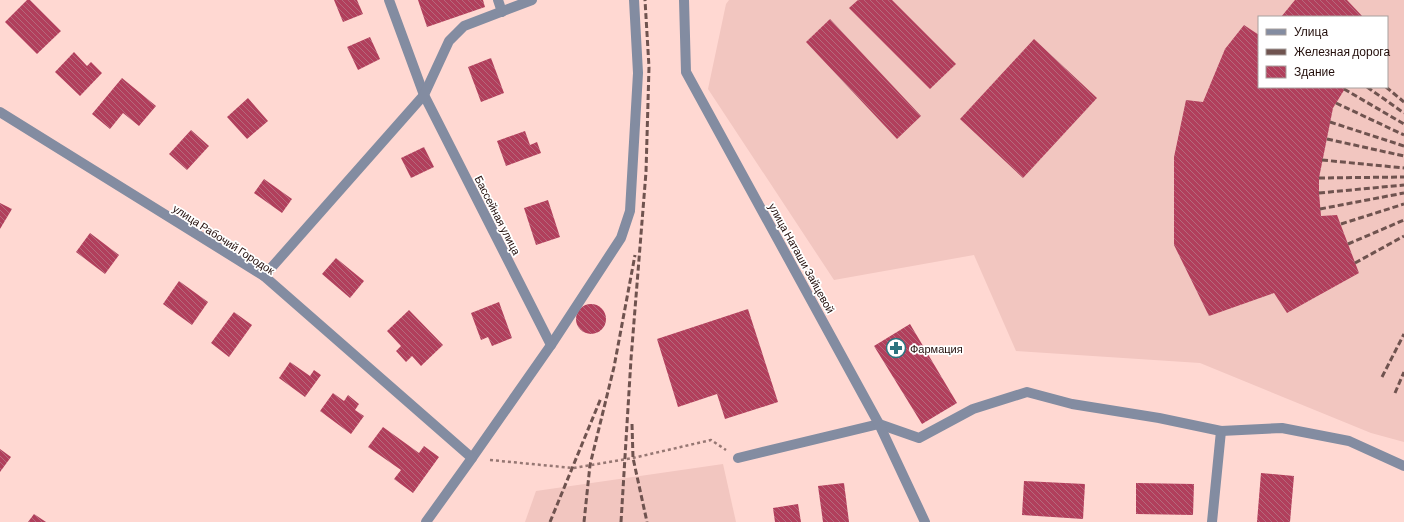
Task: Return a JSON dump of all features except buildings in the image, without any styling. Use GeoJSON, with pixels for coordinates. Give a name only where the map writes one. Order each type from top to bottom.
{"type":"FeatureCollection","features":[{"type":"Feature","properties":{"kind":"street","name":"Бассейная улица"},"geometry":{"type":"LineString","coordinates":[[389,0],[424,95],[551,345]]}},
{"type":"Feature","properties":{"kind":"street"},"geometry":{"type":"LineString","coordinates":[[498,0],[502,12]]}},
{"type":"Feature","properties":{"kind":"street"},"geometry":{"type":"LineString","coordinates":[[264,276],[424,95],[449,41],[464,26],[532,0]]}},
{"type":"Feature","properties":{"kind":"street"},"geometry":{"type":"LineString","coordinates":[[426,522],[551,345],[621,238],[630,210],[638,73],[634,0]]}},
{"type":"Feature","properties":{"kind":"street","name":"улица Наташи Зайцевой"},"geometry":{"type":"LineString","coordinates":[[684,0],[686,72],[879,424],[926,522]]}},
{"type":"Feature","properties":{"kind":"street","name":"улица Рабочий Городок"},"geometry":{"type":"LineString","coordinates":[[0,112],[264,276],[472,458]]}},
{"type":"Feature","properties":{"kind":"street"},"geometry":{"type":"LineString","coordinates":[[738,458],[879,424],[919,438],[973,409],[1027,392],[1072,404],[1159,418],[1221,431],[1282,428],[1349,441],[1404,466]]}},
{"type":"Feature","properties":{"kind":"street"},"geometry":{"type":"LineString","coordinates":[[1212,522],[1221,431]]}},
{"type":"Feature","properties":{"kind":"path"},"geometry":{"type":"LineString","coordinates":[[472,458],[574,468],[629,459],[711,440],[738,458]]}},
{"type":"Feature","properties":{"kind":"shaded area"},"geometry":{"type":"Polygon","coordinates":[[[729,0],[1404,0],[1404,442],[1371,433],[1200,363],[1016,351],[974,255],[834,280],[708,89],[726,4],[729,0]]]}},
{"type":"Feature","properties":{"kind":"shaded area"},"geometry":{"type":"Polygon","coordinates":[[[723,464],[736,522],[525,522],[536,491],[723,464]]]}},
{"type":"Feature","properties":{"kind":"railway"},"geometry":{"type":"LineString","coordinates":[[621,522],[631,359],[646,172],[649,67],[645,0]]}},
{"type":"Feature","properties":{"kind":"railway"},"geometry":{"type":"LineString","coordinates":[[1368,88],[1404,113]]}},
{"type":"Feature","properties":{"kind":"railway"},"geometry":{"type":"LineString","coordinates":[[1387,88],[1404,102]]}},
{"type":"Feature","properties":{"kind":"railway"},"geometry":{"type":"LineString","coordinates":[[1344,89],[1404,124]]}},
{"type":"Feature","properties":{"kind":"railway"},"geometry":{"type":"LineString","coordinates":[[1336,103],[1404,135]]}},
{"type":"Feature","properties":{"kind":"railway"},"geometry":{"type":"LineString","coordinates":[[1330,122],[1404,146]]}},
{"type":"Feature","properties":{"kind":"railway"},"geometry":{"type":"LineString","coordinates":[[1327,139],[1404,156]]}},
{"type":"Feature","properties":{"kind":"railway"},"geometry":{"type":"LineString","coordinates":[[1322,160],[1404,168]]}},
{"type":"Feature","properties":{"kind":"railway"},"geometry":{"type":"LineString","coordinates":[[1319,178],[1404,177]]}},
{"type":"Feature","properties":{"kind":"railway"},"geometry":{"type":"LineString","coordinates":[[1319,193],[1404,185]]}},
{"type":"Feature","properties":{"kind":"railway"},"geometry":{"type":"LineString","coordinates":[[1320,209],[1404,193]]}},
{"type":"Feature","properties":{"kind":"railway"},"geometry":{"type":"LineString","coordinates":[[1341,224],[1404,204]]}},
{"type":"Feature","properties":{"kind":"railway"},"geometry":{"type":"LineString","coordinates":[[1348,244],[1404,220]]}},
{"type":"Feature","properties":{"kind":"railway"},"geometry":{"type":"LineString","coordinates":[[1355,263],[1404,236]]}},
{"type":"Feature","properties":{"kind":"railway"},"geometry":{"type":"LineString","coordinates":[[584,522],[590,465],[614,367],[635,255]]}},
{"type":"Feature","properties":{"kind":"railway"},"geometry":{"type":"LineString","coordinates":[[1382,377],[1404,334]]}},
{"type":"Feature","properties":{"kind":"railway"},"geometry":{"type":"LineString","coordinates":[[1395,393],[1404,372]]}},
{"type":"Feature","properties":{"kind":"railway"},"geometry":{"type":"LineString","coordinates":[[550,522],[601,398]]}},
{"type":"Feature","properties":{"kind":"railway"},"geometry":{"type":"LineString","coordinates":[[632,424],[633,458],[647,522]]}},
{"type":"Feature","properties":{"kind":"place","name":"Фармация"},"geometry":{"type":"Point","coordinates":[896,348]}}]}
